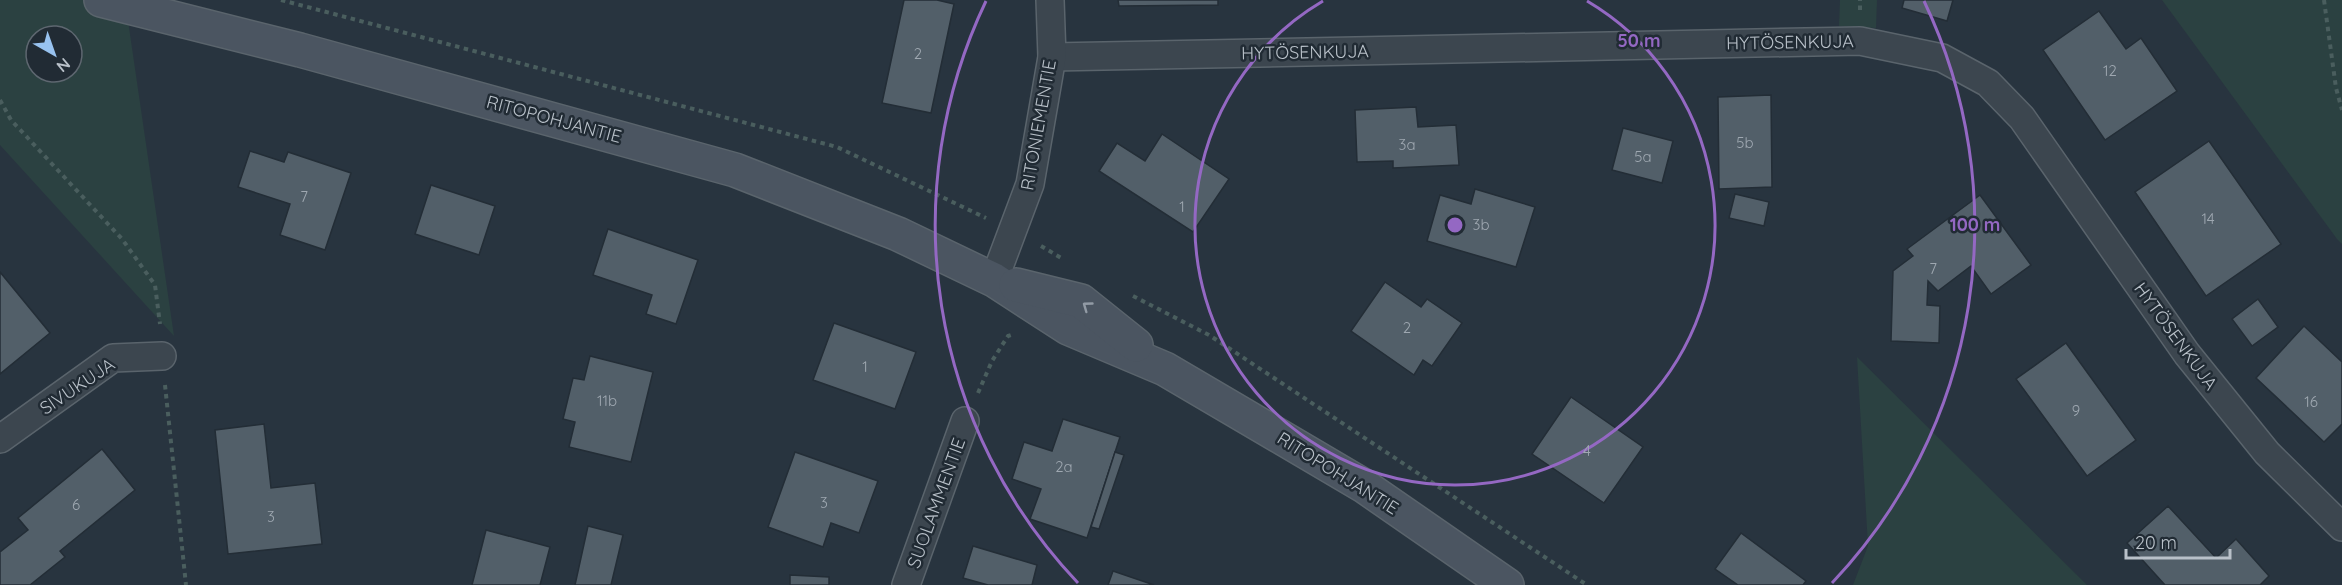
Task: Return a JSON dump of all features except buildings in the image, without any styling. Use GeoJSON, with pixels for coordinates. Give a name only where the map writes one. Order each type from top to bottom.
{"type":"FeatureCollection","features":[{"type":"Feature","properties":{"kind":"main road","name":"RITOPOHJANTIE"},"geometry":{"type":"LineString","coordinates":[[101,0],[300,50],[735,170],[898,234],[994,280],[1068,328],[1165,369],[1364,486],[1507,585]]}},
{"type":"Feature","properties":{"kind":"street","name":"RITONIEMENTIE"},"geometry":{"type":"LineString","coordinates":[[994,280],[1030,184],[1052,57],[1050,0]]}},
{"type":"Feature","properties":{"kind":"street","name":"HYTÖSENKUJA"},"geometry":{"type":"LineString","coordinates":[[1052,57],[1860,41],[1942,58],[1988,83],[2022,118],[2187,354],[2267,453],[2342,527]]}},
{"type":"Feature","properties":{"kind":"street","name":"SIVUKUJA"},"geometry":{"type":"LineString","coordinates":[[0,440],[113,358],[162,356]]}},
{"type":"Feature","properties":{"kind":"street","name":"SUOLAMMENTIE"},"geometry":{"type":"LineString","coordinates":[[906,585],[965,421]]}},
{"type":"Feature","properties":{"kind":"path"},"geometry":{"type":"LineString","coordinates":[[2324,0],[2336,88],[2342,110]]}},
{"type":"Feature","properties":{"kind":"green space"},"geometry":{"type":"Polygon","coordinates":[[[0,0],[125,0],[174,336],[0,145],[0,0]]]}},
{"type":"Feature","properties":{"kind":"green space"},"geometry":{"type":"Polygon","coordinates":[[[1840,0],[1877,0],[1876,28],[1839,26],[1840,0]]]}},
{"type":"Feature","properties":{"kind":"green space"},"geometry":{"type":"Polygon","coordinates":[[[2162,0],[2342,0],[2342,244],[2337,239],[2162,0]]]}},
{"type":"Feature","properties":{"kind":"green space"},"geometry":{"type":"Polygon","coordinates":[[[1857,357],[2087,585],[1853,585],[1868,546],[1857,357]]]}}]}
